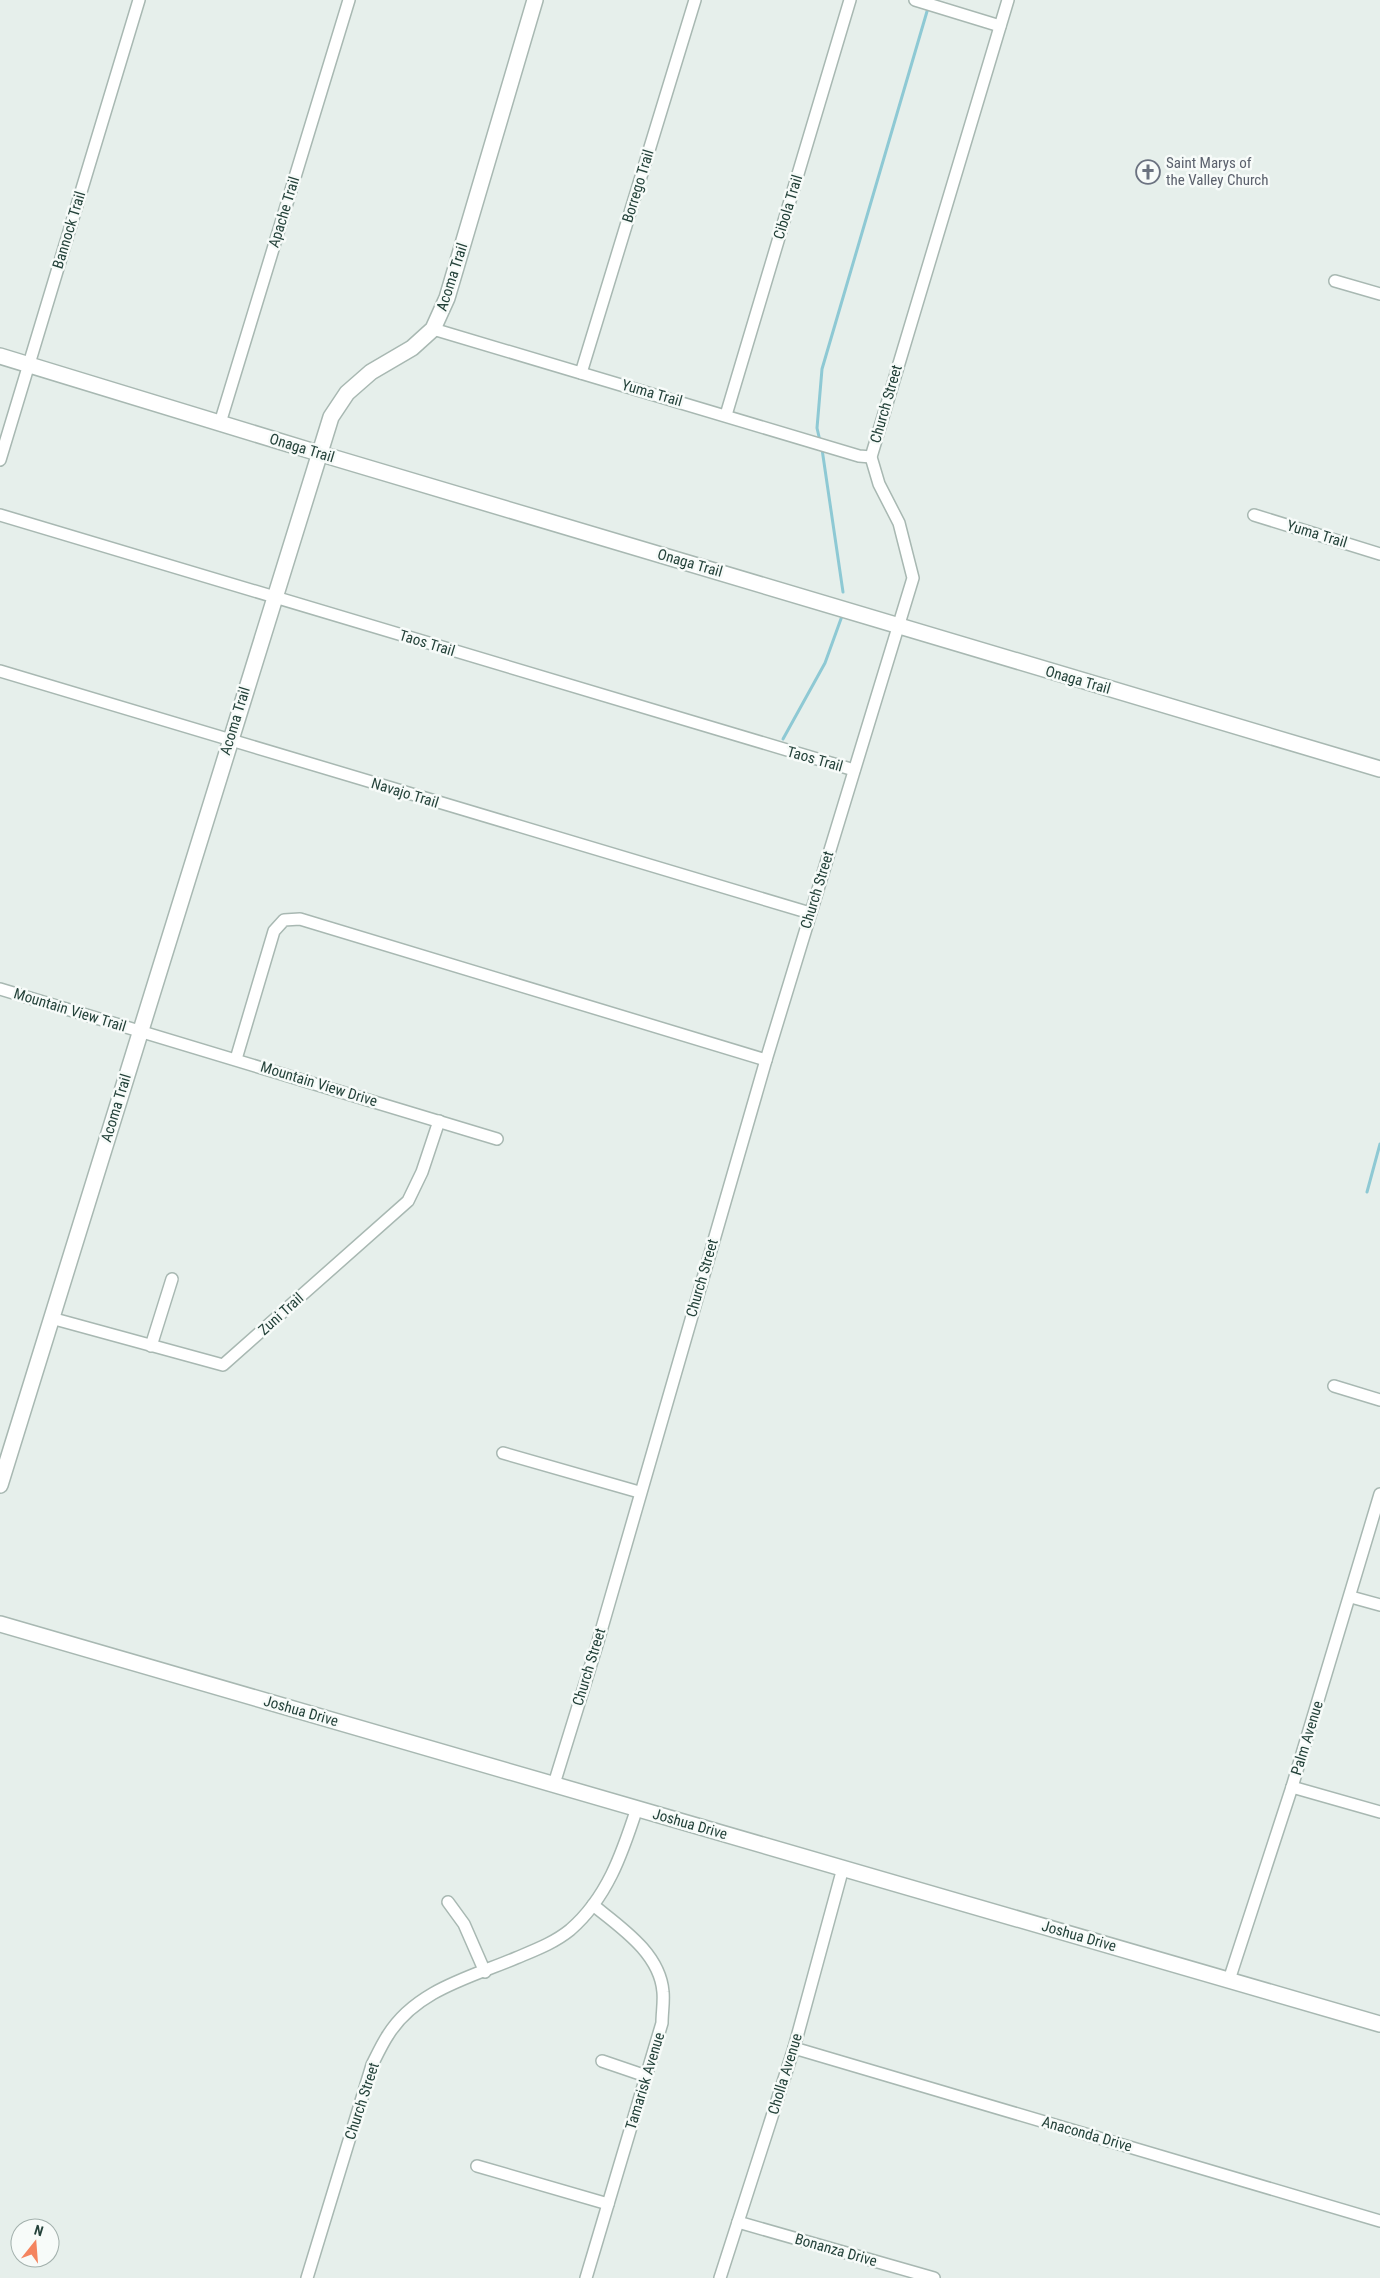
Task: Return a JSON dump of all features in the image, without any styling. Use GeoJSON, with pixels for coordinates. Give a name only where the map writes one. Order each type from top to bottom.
{"type":"FeatureCollection","features":[{"type":"Feature","properties":{"kind":"street","name":"Bannock Trail"},"geometry":{"type":"LineString","coordinates":[[0,460],[139,0]]}},
{"type":"Feature","properties":{"kind":"street","name":"Apache Trail"},"geometry":{"type":"LineString","coordinates":[[220,423],[349,0]]}},
{"type":"Feature","properties":{"kind":"street","name":"Acoma Trail"},"geometry":{"type":"LineString","coordinates":[[0,1485],[3,1462],[51,1318],[273,598],[331,417],[347,393],[371,372],[412,348],[433,329],[447,298],[535,0]]}},
{"type":"Feature","properties":{"kind":"street","name":"Borrego Trail"},"geometry":{"type":"LineString","coordinates":[[581,373],[695,0]]}},
{"type":"Feature","properties":{"kind":"street","name":"Cibola Trail"},"geometry":{"type":"LineString","coordinates":[[726,415],[850,0]]}},
{"type":"Feature","properties":{"kind":"street"},"geometry":{"type":"LineString","coordinates":[[915,0],[1000,26]]}},
{"type":"Feature","properties":{"kind":"street","name":"Church Street"},"geometry":{"type":"LineString","coordinates":[[554,1784],[597,1644],[766,1060],[913,578],[899,523],[879,484],[872,457],[1008,0]]}},
{"type":"Feature","properties":{"kind":"street"},"geometry":{"type":"LineString","coordinates":[[1335,281],[1380,294]]}},
{"type":"Feature","properties":{"kind":"street","name":"Yuma Trail"},"geometry":{"type":"LineString","coordinates":[[433,329],[859,456],[872,457]]}},
{"type":"Feature","properties":{"kind":"street","name":"Onaga Trail"},"geometry":{"type":"LineString","coordinates":[[0,356],[318,454],[1380,769]]}},
{"type":"Feature","properties":{"kind":"street","name":"Yuma Trail"},"geometry":{"type":"LineString","coordinates":[[1254,514],[1380,554]]}},
{"type":"Feature","properties":{"kind":"street","name":"Taos Trail"},"geometry":{"type":"LineString","coordinates":[[0,515],[854,770]]}},
{"type":"Feature","properties":{"kind":"street","name":"Navajo Trail"},"geometry":{"type":"LineString","coordinates":[[0,671],[810,913]]}},
{"type":"Feature","properties":{"kind":"street"},"geometry":{"type":"LineString","coordinates":[[236,1059],[274,931],[284,920],[300,919],[766,1060]]}},
{"type":"Feature","properties":{"kind":"street","name":"Mountain View Trail"},"geometry":{"type":"LineString","coordinates":[[0,989],[140,1031]]}},
{"type":"Feature","properties":{"kind":"street","name":"Mountain View Drive"},"geometry":{"type":"LineString","coordinates":[[140,1031],[498,1139]]}},
{"type":"Feature","properties":{"kind":"street","name":"Zuni Trail"},"geometry":{"type":"LineString","coordinates":[[51,1318],[223,1365],[408,1201],[422,1172],[439,1121]]}},
{"type":"Feature","properties":{"kind":"street"},"geometry":{"type":"LineString","coordinates":[[150,1346],[172,1279]]}},
{"type":"Feature","properties":{"kind":"street"},"geometry":{"type":"LineString","coordinates":[[1334,1386],[1380,1400]]}},
{"type":"Feature","properties":{"kind":"street"},"geometry":{"type":"LineString","coordinates":[[503,1453],[640,1492]]}},
{"type":"Feature","properties":{"kind":"street","name":"Palm Avenue"},"geometry":{"type":"LineString","coordinates":[[1229,1980],[1292,1787],[1351,1597],[1380,1494]]}},
{"type":"Feature","properties":{"kind":"street"},"geometry":{"type":"LineString","coordinates":[[1351,1597],[1380,1605]]}},
{"type":"Feature","properties":{"kind":"street","name":"Joshua Drive"},"geometry":{"type":"LineString","coordinates":[[0,1624],[1380,2024]]}},
{"type":"Feature","properties":{"kind":"street"},"geometry":{"type":"LineString","coordinates":[[1292,1787],[1380,1812]]}},
{"type":"Feature","properties":{"kind":"street","name":"Church Street"},"geometry":{"type":"LineString","coordinates":[[307,2278],[372,2065],[389,2034],[410,2010],[437,1990],[485,1972],[544,1946],[570,1930],[593,1905],[614,1874],[637,1808]]}},
{"type":"Feature","properties":{"kind":"street","name":"Cholla Avenue"},"geometry":{"type":"LineString","coordinates":[[720,2278],[794,2048],[843,1868]]}},
{"type":"Feature","properties":{"kind":"street"},"geometry":{"type":"LineString","coordinates":[[448,1902],[464,1924],[485,1972]]}},
{"type":"Feature","properties":{"kind":"street","name":"Tamarisk Avenue"},"geometry":{"type":"LineString","coordinates":[[586,2278],[662,2023],[663,1990],[655,1965],[637,1942],[593,1905]]}},
{"type":"Feature","properties":{"kind":"street","name":"Anaconda Drive"},"geometry":{"type":"LineString","coordinates":[[794,2048],[1380,2220]]}},
{"type":"Feature","properties":{"kind":"street"},"geometry":{"type":"LineString","coordinates":[[602,2061],[646,2076]]}},
{"type":"Feature","properties":{"kind":"street"},"geometry":{"type":"LineString","coordinates":[[477,2166],[608,2204]]}},
{"type":"Feature","properties":{"kind":"street","name":"Bonanza Drive"},"geometry":{"type":"LineString","coordinates":[[738,2222],[934,2278]]}},
{"type":"Feature","properties":{"kind":"waterway"},"geometry":{"type":"LineString","coordinates":[[820,441],[817,428],[822,369],[928,8]]}},
{"type":"Feature","properties":{"kind":"waterway"},"geometry":{"type":"LineString","coordinates":[[822,449],[843,592]]}},
{"type":"Feature","properties":{"kind":"waterway"},"geometry":{"type":"LineString","coordinates":[[783,739],[825,663],[842,616]]}},
{"type":"Feature","properties":{"kind":"waterway"},"geometry":{"type":"LineString","coordinates":[[1367,1192],[1380,1144]]}},
{"type":"Feature","properties":{"kind":"place","name":"Saint Marys of the Valley Church"},"geometry":{"type":"Point","coordinates":[1148,172]}}]}
